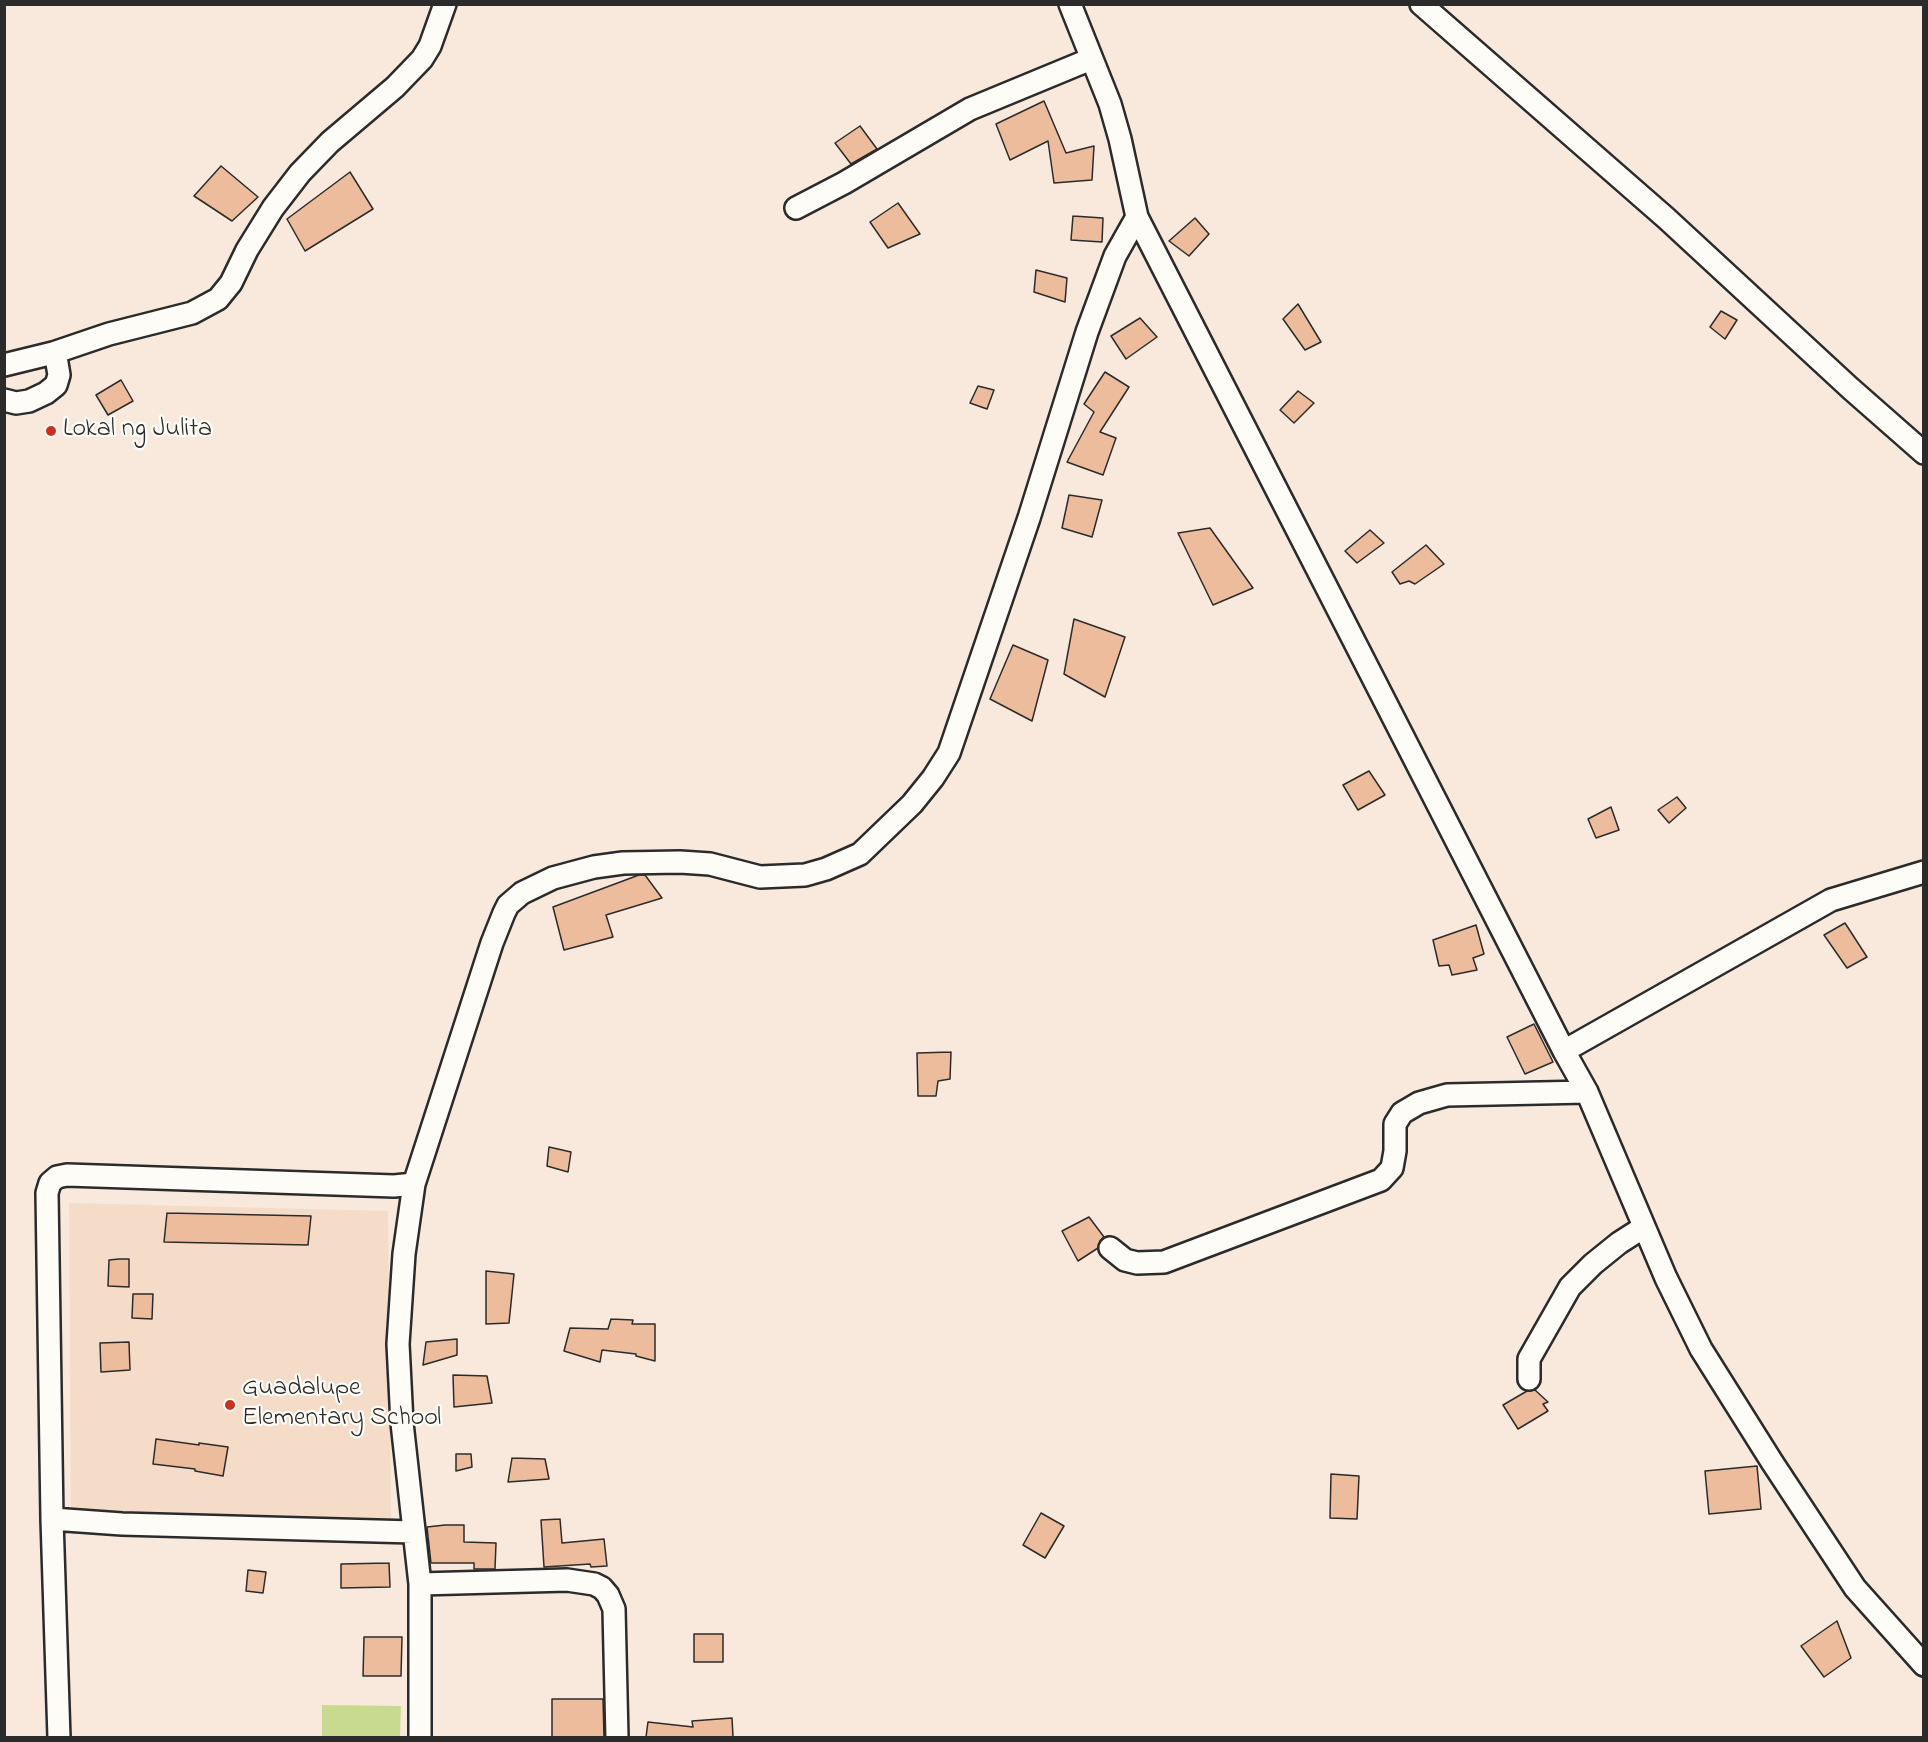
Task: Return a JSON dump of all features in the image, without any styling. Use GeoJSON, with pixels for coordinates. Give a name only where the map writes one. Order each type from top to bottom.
{"type":"FeatureCollection","features":[{"type":"Feature","properties":{"kind":"street"},"geometry":{"type":"LineString","coordinates":[[4,365],[53,353],[109,334],[192,313],[218,299],[231,283],[247,250],[273,208],[300,173],[330,142],[395,87],[422,59],[430,46],[445,4]]}},
{"type":"Feature","properties":{"kind":"street"},"geometry":{"type":"LineString","coordinates":[[1070,4],[1110,104],[1137,217],[1587,1092],[1666,1278],[1701,1349],[1855,1588],[1923,1665]]}},
{"type":"Feature","properties":{"kind":"street"},"geometry":{"type":"LineString","coordinates":[[1421,4],[1666,218],[1923,453]]}},
{"type":"Feature","properties":{"kind":"street"},"geometry":{"type":"LineString","coordinates":[[796,208],[844,183],[970,109],[1091,59]]}},
{"type":"Feature","properties":{"kind":"street"},"geometry":{"type":"LineString","coordinates":[[420,1737],[420,1584],[402,1423],[398,1344],[404,1254],[414,1184],[492,943],[508,905],[522,893],[553,878],[594,867],[623,863],[710,864],[760,877],[805,875],[826,869],[860,854],[912,804],[949,753],[1029,518],[1087,332],[1114,256],[1137,217]]}},
{"type":"Feature","properties":{"kind":"street"},"geometry":{"type":"LineString","coordinates":[[4,400],[16,403],[29,401],[46,393],[56,384],[59,375],[53,353]]}},
{"type":"Feature","properties":{"kind":"street"},"geometry":{"type":"LineString","coordinates":[[1564,1051],[1831,900],[1923,872]]}},
{"type":"Feature","properties":{"kind":"street"},"geometry":{"type":"LineString","coordinates":[[1110,1248],[1125,1260],[1137,1263],[1164,1262],[1381,1180],[1392,1168],[1395,1151],[1395,1124],[1402,1113],[1419,1103],[1447,1095],[1587,1092]]}},
{"type":"Feature","properties":{"kind":"street"},"geometry":{"type":"LineString","coordinates":[[59,1737],[51,1520],[47,1193],[50,1183],[57,1177],[67,1175],[394,1186],[414,1184]]}},
{"type":"Feature","properties":{"kind":"street"},"geometry":{"type":"LineString","coordinates":[[1529,1379],[1529,1359],[1570,1287],[1593,1264],[1644,1227]]}},
{"type":"Feature","properties":{"kind":"street"},"geometry":{"type":"LineString","coordinates":[[51,1520],[413,1532]]}},
{"type":"Feature","properties":{"kind":"street"},"geometry":{"type":"LineString","coordinates":[[420,1584],[567,1580],[594,1584],[602,1588],[609,1595],[614,1609],[616,1737]]}},
{"type":"Feature","properties":{"kind":"shaded area","name":"Guadalupe Elementary School"},"geometry":{"type":"Polygon","coordinates":[[[69,1203],[388,1211],[391,1521],[71,1518],[69,1203]]]}},
{"type":"Feature","properties":{"kind":"green space"},"geometry":{"type":"Polygon","coordinates":[[[322,1705],[401,1706],[400,1737],[322,1737],[322,1705]]]}},
{"type":"Feature","properties":{"kind":"building"},"geometry":{"type":"Polygon","coordinates":[[[1044,101],[1066,153],[1094,146],[1092,180],[1054,183],[1048,141],[1010,160],[996,124],[1044,101]]]}},
{"type":"Feature","properties":{"kind":"building"},"geometry":{"type":"Polygon","coordinates":[[[860,126],[877,149],[851,164],[835,143],[860,126]]]}},
{"type":"Feature","properties":{"kind":"building"},"geometry":{"type":"Polygon","coordinates":[[[221,166],[258,197],[232,221],[194,196],[221,166]]]}},
{"type":"Feature","properties":{"kind":"building"},"geometry":{"type":"Polygon","coordinates":[[[350,172],[373,209],[305,251],[287,219],[350,172]]]}},
{"type":"Feature","properties":{"kind":"building"},"geometry":{"type":"Polygon","coordinates":[[[898,203],[920,234],[888,248],[870,222],[898,203]]]}},
{"type":"Feature","properties":{"kind":"building"},"geometry":{"type":"Polygon","coordinates":[[[1073,216],[1103,218],[1102,242],[1071,240],[1073,216]]]}},
{"type":"Feature","properties":{"kind":"building"},"geometry":{"type":"Polygon","coordinates":[[[1195,218],[1209,234],[1189,256],[1169,241],[1195,218]]]}},
{"type":"Feature","properties":{"kind":"building"},"geometry":{"type":"Polygon","coordinates":[[[1036,270],[1067,278],[1065,302],[1034,292],[1036,270]]]}},
{"type":"Feature","properties":{"kind":"building"},"geometry":{"type":"Polygon","coordinates":[[[1298,304],[1321,342],[1305,350],[1283,319],[1298,304]]]}},
{"type":"Feature","properties":{"kind":"building"},"geometry":{"type":"Polygon","coordinates":[[[1721,311],[1737,320],[1725,339],[1710,327],[1721,311]]]}},
{"type":"Feature","properties":{"kind":"building"},"geometry":{"type":"Polygon","coordinates":[[[1140,318],[1157,337],[1126,359],[1111,336],[1140,318]]]}},
{"type":"Feature","properties":{"kind":"building"},"geometry":{"type":"Polygon","coordinates":[[[1105,372],[1129,387],[1100,432],[1116,438],[1103,475],[1067,462],[1094,412],[1084,404],[1105,372]]]}},
{"type":"Feature","properties":{"kind":"building"},"geometry":{"type":"Polygon","coordinates":[[[121,380],[133,401],[108,415],[96,395],[121,380]]]}},
{"type":"Feature","properties":{"kind":"building"},"geometry":{"type":"Polygon","coordinates":[[[978,386],[994,390],[987,409],[970,403],[978,386]]]}},
{"type":"Feature","properties":{"kind":"building"},"geometry":{"type":"Polygon","coordinates":[[[1298,391],[1314,403],[1294,423],[1280,410],[1298,391]]]}},
{"type":"Feature","properties":{"kind":"building"},"geometry":{"type":"Polygon","coordinates":[[[1069,495],[1102,500],[1092,537],[1062,528],[1069,495]]]}},
{"type":"Feature","properties":{"kind":"building"},"geometry":{"type":"Polygon","coordinates":[[[1210,528],[1253,588],[1213,605],[1178,533],[1210,528]]]}},
{"type":"Feature","properties":{"kind":"building"},"geometry":{"type":"Polygon","coordinates":[[[1370,530],[1384,543],[1357,563],[1345,551],[1370,530]]]}},
{"type":"Feature","properties":{"kind":"building"},"geometry":{"type":"Polygon","coordinates":[[[1426,545],[1444,564],[1415,584],[1409,581],[1400,584],[1392,572],[1426,545]]]}},
{"type":"Feature","properties":{"kind":"building"},"geometry":{"type":"Polygon","coordinates":[[[1074,619],[1125,637],[1105,697],[1064,674],[1074,619]]]}},
{"type":"Feature","properties":{"kind":"building"},"geometry":{"type":"Polygon","coordinates":[[[1013,645],[1048,660],[1032,721],[990,699],[1013,645]]]}},
{"type":"Feature","properties":{"kind":"building"},"geometry":{"type":"Polygon","coordinates":[[[1369,771],[1385,795],[1358,810],[1343,785],[1369,771]]]}},
{"type":"Feature","properties":{"kind":"building"},"geometry":{"type":"Polygon","coordinates":[[[1677,797],[1686,808],[1669,823],[1658,810],[1677,797]]]}},
{"type":"Feature","properties":{"kind":"building"},"geometry":{"type":"Polygon","coordinates":[[[1611,807],[1619,830],[1596,838],[1588,819],[1611,807]]]}},
{"type":"Feature","properties":{"kind":"building"},"geometry":{"type":"Polygon","coordinates":[[[639,875],[645,875],[662,898],[606,915],[613,937],[564,950],[553,907],[639,875]]]}},
{"type":"Feature","properties":{"kind":"building"},"geometry":{"type":"Polygon","coordinates":[[[1845,923],[1867,957],[1847,968],[1824,935],[1845,923]]]}},
{"type":"Feature","properties":{"kind":"building"},"geometry":{"type":"Polygon","coordinates":[[[1476,925],[1484,954],[1473,958],[1477,970],[1452,975],[1449,965],[1439,966],[1433,940],[1476,925]]]}},
{"type":"Feature","properties":{"kind":"building"},"geometry":{"type":"Polygon","coordinates":[[[1534,1024],[1553,1062],[1525,1074],[1507,1037],[1534,1024]]]}},
{"type":"Feature","properties":{"kind":"building"},"geometry":{"type":"Polygon","coordinates":[[[951,1052],[950,1079],[938,1081],[936,1096],[918,1096],[917,1053],[951,1052]]]}},
{"type":"Feature","properties":{"kind":"building"},"geometry":{"type":"Polygon","coordinates":[[[549,1147],[571,1152],[568,1172],[547,1166],[549,1147]]]}},
{"type":"Feature","properties":{"kind":"building"},"geometry":{"type":"Polygon","coordinates":[[[167,1213],[311,1216],[308,1245],[164,1242],[167,1213]]]}},
{"type":"Feature","properties":{"kind":"building"},"geometry":{"type":"Polygon","coordinates":[[[1089,1217],[1104,1237],[1098,1248],[1078,1261],[1062,1231],[1089,1217]]]}},
{"type":"Feature","properties":{"kind":"building"},"geometry":{"type":"Polygon","coordinates":[[[129,1259],[129,1287],[108,1286],[109,1260],[129,1259]]]}},
{"type":"Feature","properties":{"kind":"building"},"geometry":{"type":"Polygon","coordinates":[[[486,1271],[514,1274],[509,1323],[486,1324],[486,1271]]]}},
{"type":"Feature","properties":{"kind":"building"},"geometry":{"type":"Polygon","coordinates":[[[133,1294],[153,1294],[152,1319],[132,1318],[133,1294]]]}},
{"type":"Feature","properties":{"kind":"building"},"geometry":{"type":"Polygon","coordinates":[[[611,1319],[633,1320],[632,1324],[655,1324],[655,1361],[636,1356],[636,1354],[602,1350],[600,1362],[564,1351],[570,1328],[608,1329],[611,1319]]]}},
{"type":"Feature","properties":{"kind":"building"},"geometry":{"type":"Polygon","coordinates":[[[457,1339],[457,1355],[423,1365],[426,1342],[457,1339]]]}},
{"type":"Feature","properties":{"kind":"building"},"geometry":{"type":"Polygon","coordinates":[[[129,1342],[130,1370],[101,1372],[100,1343],[129,1342]]]}},
{"type":"Feature","properties":{"kind":"building"},"geometry":{"type":"Polygon","coordinates":[[[453,1375],[487,1376],[492,1403],[454,1407],[453,1375]]]}},
{"type":"Feature","properties":{"kind":"building"},"geometry":{"type":"Polygon","coordinates":[[[1535,1390],[1548,1402],[1543,1404],[1548,1411],[1518,1429],[1503,1405],[1527,1391],[1535,1390]]]}},
{"type":"Feature","properties":{"kind":"building"},"geometry":{"type":"Polygon","coordinates":[[[156,1439],[228,1447],[223,1476],[195,1471],[195,1469],[153,1464],[156,1439]]]}},
{"type":"Feature","properties":{"kind":"building"},"geometry":{"type":"Polygon","coordinates":[[[456,1454],[471,1454],[472,1467],[456,1471],[456,1454]]]}},
{"type":"Feature","properties":{"kind":"building"},"geometry":{"type":"Polygon","coordinates":[[[512,1458],[545,1459],[549,1479],[508,1482],[512,1458]]]}},
{"type":"Feature","properties":{"kind":"building"},"geometry":{"type":"Polygon","coordinates":[[[1757,1466],[1761,1509],[1709,1514],[1705,1471],[1757,1466]]]}},
{"type":"Feature","properties":{"kind":"building"},"geometry":{"type":"Polygon","coordinates":[[[1331,1474],[1359,1476],[1357,1519],[1330,1518],[1331,1474]]]}},
{"type":"Feature","properties":{"kind":"building"},"geometry":{"type":"Polygon","coordinates":[[[1041,1513],[1064,1526],[1045,1558],[1023,1545],[1041,1513]]]}},
{"type":"Feature","properties":{"kind":"building"},"geometry":{"type":"Polygon","coordinates":[[[560,1519],[562,1543],[604,1539],[607,1566],[591,1567],[590,1564],[544,1567],[541,1520],[560,1519]]]}},
{"type":"Feature","properties":{"kind":"building"},"geometry":{"type":"Polygon","coordinates":[[[464,1525],[464,1542],[496,1543],[495,1569],[474,1569],[474,1563],[431,1563],[427,1527],[464,1525]]]}},
{"type":"Feature","properties":{"kind":"building"},"geometry":{"type":"Polygon","coordinates":[[[389,1563],[390,1587],[341,1588],[341,1564],[389,1563]]]}},
{"type":"Feature","properties":{"kind":"building"},"geometry":{"type":"Polygon","coordinates":[[[248,1570],[266,1572],[263,1593],[246,1591],[248,1570]]]}},
{"type":"Feature","properties":{"kind":"building"},"geometry":{"type":"Polygon","coordinates":[[[1837,1621],[1851,1658],[1824,1677],[1801,1646],[1837,1621]]]}},
{"type":"Feature","properties":{"kind":"building"},"geometry":{"type":"Polygon","coordinates":[[[694,1634],[723,1634],[723,1662],[694,1662],[694,1634]]]}},
{"type":"Feature","properties":{"kind":"building"},"geometry":{"type":"Polygon","coordinates":[[[364,1637],[402,1637],[401,1676],[363,1676],[364,1637]]]}},
{"type":"Feature","properties":{"kind":"building"},"geometry":{"type":"Polygon","coordinates":[[[552,1699],[603,1699],[604,1737],[552,1737],[552,1699]]]}},
{"type":"Feature","properties":{"kind":"building"},"geometry":{"type":"Polygon","coordinates":[[[732,1718],[733,1737],[646,1737],[648,1722],[693,1727],[692,1721],[732,1718]]]}},
{"type":"Feature","properties":{"kind":"place","name":"Lokal ng Julita"},"geometry":{"type":"Point","coordinates":[51,431]}},
{"type":"Feature","properties":{"kind":"place","name":"Guadalupe Elementary School"},"geometry":{"type":"Point","coordinates":[230,1405]}}]}
